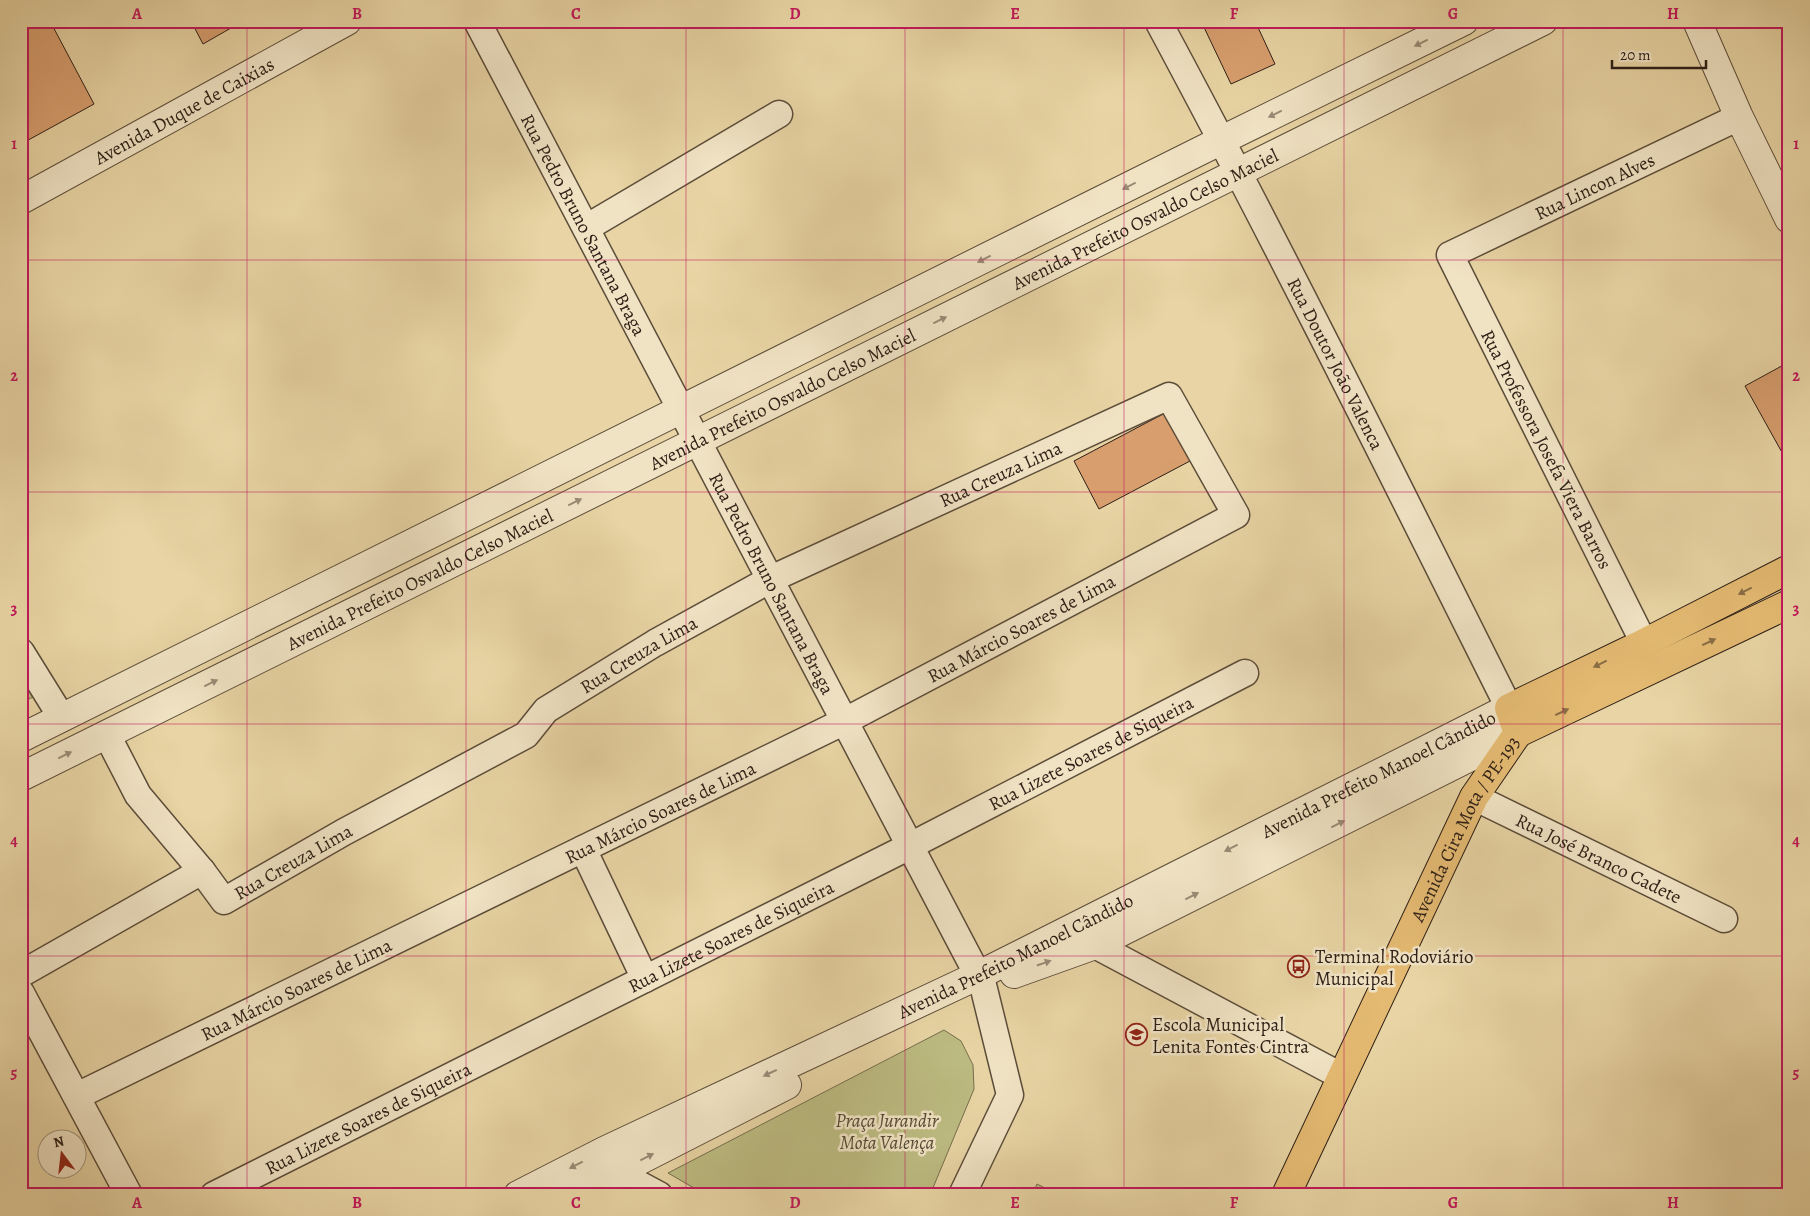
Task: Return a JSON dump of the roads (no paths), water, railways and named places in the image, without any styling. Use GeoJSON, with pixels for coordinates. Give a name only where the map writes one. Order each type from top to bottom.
{"type":"FeatureCollection","features":[{"type":"Feature","properties":{"kind":"main road"},"geometry":{"type":"LineString","coordinates":[[1514,721],[1644,643],[1789,569]]}},
{"type":"Feature","properties":{"kind":"main road"},"geometry":{"type":"LineString","coordinates":[[1514,721],[1789,604]]}},
{"type":"Feature","properties":{"kind":"main road","name":"Avenida Cira Mota / PE-193"},"geometry":{"type":"LineString","coordinates":[[1286,1195],[1474,797],[1514,721]]}},
{"type":"Feature","properties":{"kind":"street","name":"Avenida Duque de Caixias"},"geometry":{"type":"LineString","coordinates":[[21,200],[346,21]]}},
{"type":"Feature","properties":{"kind":"street","name":"Rua Pedro Bruno Santana Braga"},"geometry":{"type":"LineString","coordinates":[[477,21],[981,980],[1010,1095],[962,1195]]}},
{"type":"Feature","properties":{"kind":"street","name":"Rua Doutor João Valenca"},"geometry":{"type":"LineString","coordinates":[[1158,21],[1315,320],[1514,721]]}},
{"type":"Feature","properties":{"kind":"street","name":"Avenida Prefeito Osvaldo Celso Maciel"},"geometry":{"type":"LineString","coordinates":[[21,738],[1464,21]]}},
{"type":"Feature","properties":{"kind":"street","name":"Avenida Prefeito Osvaldo Celso Maciel"},"geometry":{"type":"LineString","coordinates":[[21,777],[1543,21]]}},
{"type":"Feature","properties":{"kind":"street"},"geometry":{"type":"LineString","coordinates":[[1697,21],[1739,118],[1789,219]]}},
{"type":"Feature","properties":{"kind":"street"},"geometry":{"type":"LineString","coordinates":[[586,228],[779,114]]}},
{"type":"Feature","properties":{"kind":"street","name":"Rua Lincon Alves"},"geometry":{"type":"LineString","coordinates":[[1450,255],[1739,118]]}},
{"type":"Feature","properties":{"kind":"street","name":"Rua Professora Josefa Viera Barros"},"geometry":{"type":"LineString","coordinates":[[1450,255],[1644,643]]}},
{"type":"Feature","properties":{"kind":"street","name":"Rua Creuza Lima"},"geometry":{"type":"LineString","coordinates":[[202,871],[224,900],[344,832],[526,735],[546,710],[655,642],[771,579],[1169,396],[1236,515]]}},
{"type":"Feature","properties":{"kind":"street","name":"Rua Márcio Soares de Lima"},"geometry":{"type":"LineString","coordinates":[[77,1096],[845,721],[1236,515]]}},
{"type":"Feature","properties":{"kind":"street"},"geometry":{"type":"LineString","coordinates":[[21,652],[62,718]]}},
{"type":"Feature","properties":{"kind":"street","name":"Rua Lizete Soares de Siqueira"},"geometry":{"type":"LineString","coordinates":[[214,1195],[910,846],[1245,673]]}},
{"type":"Feature","properties":{"kind":"street","name":"Avenida Prefeito Manoel Cândido"},"geometry":{"type":"LineString","coordinates":[[981,980],[1095,945],[1514,721]]}},
{"type":"Feature","properties":{"kind":"street","name":"Avenida Prefeito Manoel Cândido"},"geometry":{"type":"LineString","coordinates":[[518,1195],[610,1162],[1514,721]]}},
{"type":"Feature","properties":{"kind":"street"},"geometry":{"type":"LineString","coordinates":[[21,974],[202,871],[138,795],[107,735]]}},
{"type":"Feature","properties":{"kind":"street","name":"Rua José Branco Cadete"},"geometry":{"type":"LineString","coordinates":[[1474,797],[1724,919]]}},
{"type":"Feature","properties":{"kind":"street"},"geometry":{"type":"LineString","coordinates":[[584,849],[645,979]]}},
{"type":"Feature","properties":{"kind":"street"},"geometry":{"type":"LineString","coordinates":[[1095,945],[1341,1076]]}},
{"type":"Feature","properties":{"kind":"street"},"geometry":{"type":"LineString","coordinates":[[21,993],[129,1195]]}},
{"type":"Feature","properties":{"kind":"street"},"geometry":{"type":"LineString","coordinates":[[610,1162],[659,1195]]}},
{"type":"Feature","properties":{"kind":"street","name":"Avenida Prefeito Manoel Cândido"},"geometry":{"type":"LineString","coordinates":[[572,1195],[610,1162]]}},
{"type":"Feature","properties":{"kind":"place","name":"Terminal Rodoviário Municipal"},"geometry":{"type":"Point","coordinates":[1299,967]}},
{"type":"Feature","properties":{"kind":"place","name":"Escola Municipal Lenita Fontes Cintra"},"geometry":{"type":"Point","coordinates":[1136,1035]}},
{"type":"Feature","properties":{"kind":"park label","name":"Praça Jurandir Mota Valença"},"geometry":{"type":"Point","coordinates":[887,1131]}}]}
